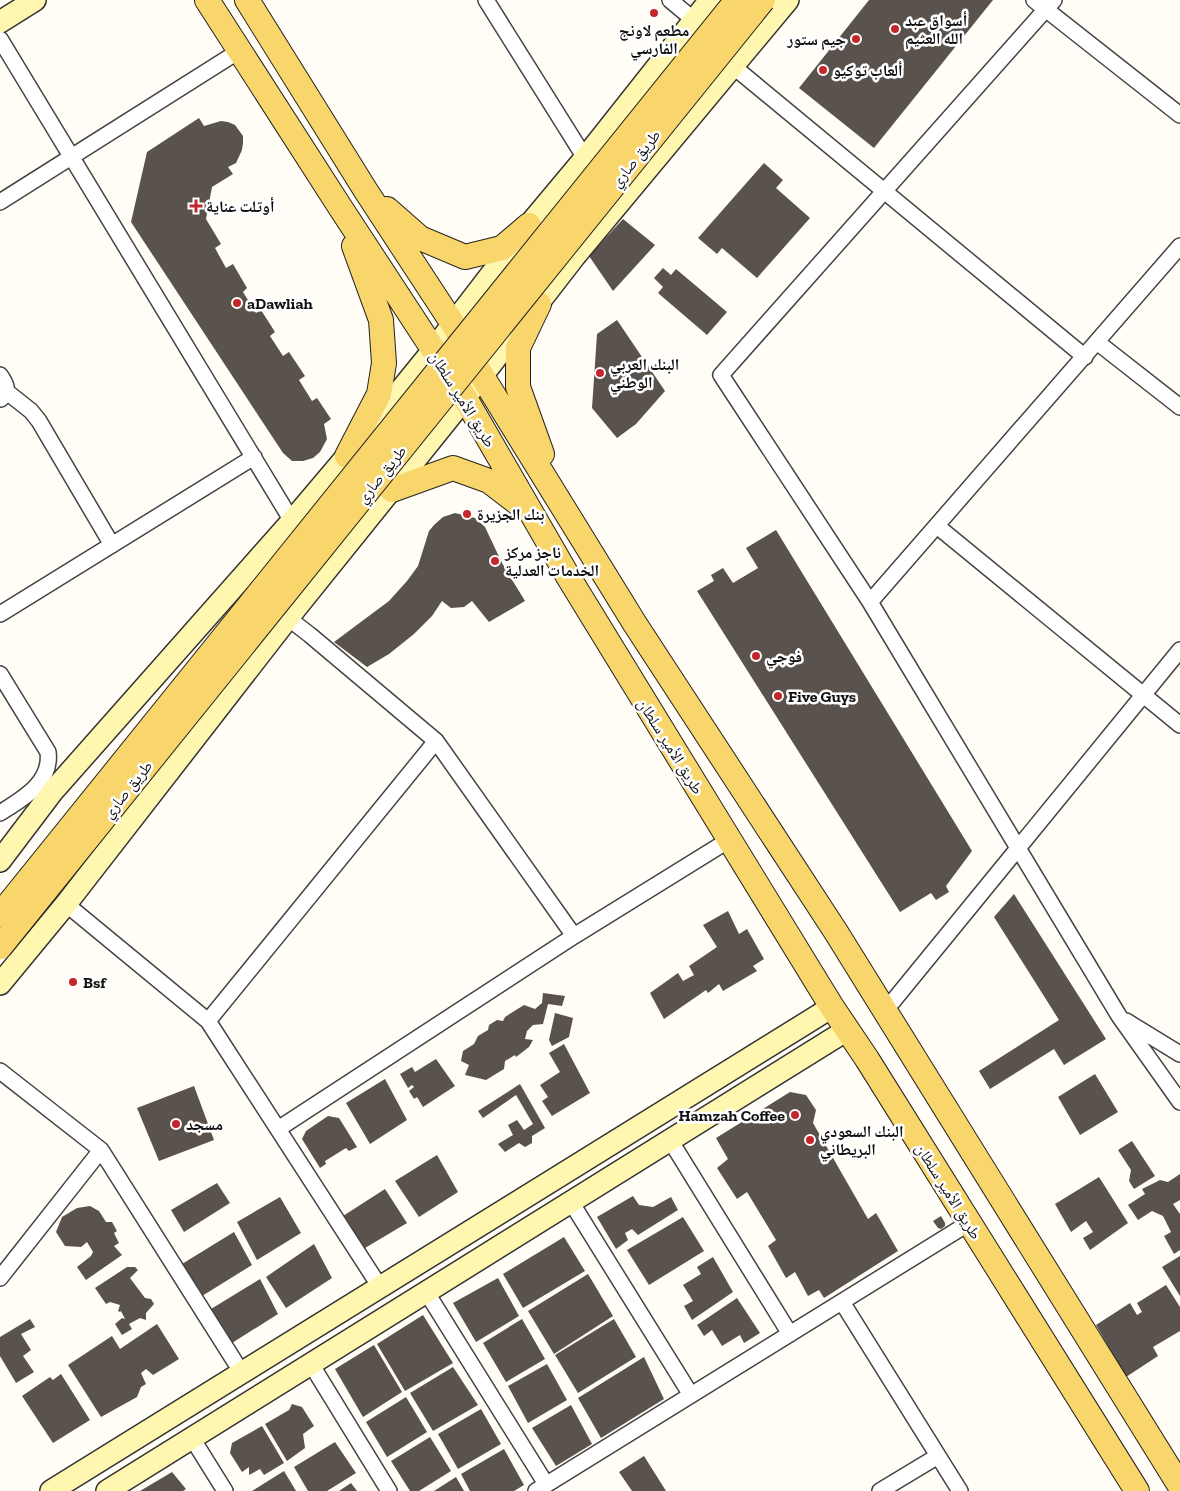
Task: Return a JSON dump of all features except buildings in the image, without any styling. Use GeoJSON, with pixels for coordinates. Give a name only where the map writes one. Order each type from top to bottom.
{"type":"FeatureCollection","features":[{"type":"Feature","properties":{"kind":"main road"},"geometry":{"type":"LineString","coordinates":[[0,22],[35,0]]}},
{"type":"Feature","properties":{"kind":"main road","name":"طريق الأمير سلطان"},"geometry":{"type":"LineString","coordinates":[[207,0],[466,398],[574,587],[832,1007],[1137,1491]]}},
{"type":"Feature","properties":{"kind":"main road","name":"طريق الأمير سلطان"},"geometry":{"type":"LineString","coordinates":[[247,0],[366,191],[453,324],[482,376],[635,624],[836,932],[1180,1486]]}},
{"type":"Feature","properties":{"kind":"main road"},"geometry":{"type":"LineString","coordinates":[[0,861],[54,791],[347,456],[710,0]]}},
{"type":"Feature","properties":{"kind":"main road","name":"طريق صاري"},"geometry":{"type":"LineString","coordinates":[[0,915],[737,0]]}},
{"type":"Feature","properties":{"kind":"main road","name":"طريق صاري"},"geometry":{"type":"LineString","coordinates":[[0,947],[763,0]]}},
{"type":"Feature","properties":{"kind":"main road","name":"طريق صاري"},"geometry":{"type":"LineString","coordinates":[[392,490],[466,398],[575,256],[788,0]]}},
{"type":"Feature","properties":{"kind":"main road"},"geometry":{"type":"LineString","coordinates":[[366,191],[420,238],[465,257],[502,248],[529,225]]}},
{"type":"Feature","properties":{"kind":"main road"},"geometry":{"type":"LineString","coordinates":[[340,207],[381,320],[384,363],[380,394],[347,456]]}},
{"type":"Feature","properties":{"kind":"main road"},"geometry":{"type":"LineString","coordinates":[[529,225],[496,289],[499,303],[502,306],[523,306],[575,256]]}},
{"type":"Feature","properties":{"kind":"main road"},"geometry":{"type":"LineString","coordinates":[[539,304],[518,348],[518,387],[561,506]]}},
{"type":"Feature","properties":{"kind":"main road"},"geometry":{"type":"LineString","coordinates":[[0,984],[66,904],[288,618],[392,490],[430,422],[432,413],[426,403],[416,399],[407,404],[347,456]]}},
{"type":"Feature","properties":{"kind":"main road"},"geometry":{"type":"LineString","coordinates":[[392,490],[453,468],[489,481],[532,514]]}},
{"type":"Feature","properties":{"kind":"main road"},"geometry":{"type":"LineString","coordinates":[[51,1491],[832,1007]]}},
{"type":"Feature","properties":{"kind":"main road"},"geometry":{"type":"LineString","coordinates":[[107,1491],[847,1030]]}},
{"type":"Feature","properties":{"kind":"main road"},"geometry":{"type":"LineString","coordinates":[[620,1138],[634,1162]]}},
{"type":"Feature","properties":{"kind":"street"},"geometry":{"type":"LineString","coordinates":[[486,0],[585,158]]}},
{"type":"Feature","properties":{"kind":"street"},"geometry":{"type":"LineString","coordinates":[[670,0],[694,20]]}},
{"type":"Feature","properties":{"kind":"street"},"geometry":{"type":"LineString","coordinates":[[1180,115],[1044,3],[885,191],[721,375],[870,602],[1119,1016],[1180,1102]]}},
{"type":"Feature","properties":{"kind":"street"},"geometry":{"type":"LineString","coordinates":[[0,39],[292,521]]}},
{"type":"Feature","properties":{"kind":"street"},"geometry":{"type":"LineString","coordinates":[[0,202],[239,51]]}},
{"type":"Feature","properties":{"kind":"street"},"geometry":{"type":"LineString","coordinates":[[734,67],[1085,357]]}},
{"type":"Feature","properties":{"kind":"street"},"geometry":{"type":"LineString","coordinates":[[870,602],[1180,246]]}},
{"type":"Feature","properties":{"kind":"street"},"geometry":{"type":"LineString","coordinates":[[1098,342],[1180,407]]}},
{"type":"Feature","properties":{"kind":"street"},"geometry":{"type":"LineString","coordinates":[[0,375],[7,386],[3,396],[31,411],[39,421],[112,545]]}},
{"type":"Feature","properties":{"kind":"street"},"geometry":{"type":"LineString","coordinates":[[0,614],[254,457]]}},
{"type":"Feature","properties":{"kind":"street"},"geometry":{"type":"LineString","coordinates":[[936,526],[1180,725]]}},
{"type":"Feature","properties":{"kind":"street"},"geometry":{"type":"LineString","coordinates":[[288,618],[436,742],[574,936]]}},
{"type":"Feature","properties":{"kind":"street"},"geometry":{"type":"LineString","coordinates":[[885,1011],[1180,650]]}},
{"type":"Feature","properties":{"kind":"street"},"geometry":{"type":"LineString","coordinates":[[0,674],[49,756],[42,779],[26,797],[0,813]]}},
{"type":"Feature","properties":{"kind":"street"},"geometry":{"type":"LineString","coordinates":[[208,1021],[436,742]]}},
{"type":"Feature","properties":{"kind":"street"},"geometry":{"type":"LineString","coordinates":[[278,1129],[574,936],[730,840]]}},
{"type":"Feature","properties":{"kind":"street"},"geometry":{"type":"LineString","coordinates":[[66,904],[208,1021],[380,1287]]}},
{"type":"Feature","properties":{"kind":"street"},"geometry":{"type":"LineString","coordinates":[[1119,1016],[1180,1054]]}},
{"type":"Feature","properties":{"kind":"street"},"geometry":{"type":"LineString","coordinates":[[0,1071],[101,1150],[242,1373]]}},
{"type":"Feature","properties":{"kind":"street"},"geometry":{"type":"LineString","coordinates":[[670,1140],[790,1334]]}},
{"type":"Feature","properties":{"kind":"street"},"geometry":{"type":"LineString","coordinates":[[0,1278],[101,1150]]}},
{"type":"Feature","properties":{"kind":"street"},"geometry":{"type":"LineString","coordinates":[[571,1202],[691,1395]]}},
{"type":"Feature","properties":{"kind":"street"},"geometry":{"type":"LineString","coordinates":[[427,1293],[541,1488],[969,1223]]}},
{"type":"Feature","properties":{"kind":"street"},"geometry":{"type":"LineString","coordinates":[[842,1302],[960,1491]]}},
{"type":"Feature","properties":{"kind":"street"},"geometry":{"type":"LineString","coordinates":[[311,1364],[389,1491]]}},
{"type":"Feature","properties":{"kind":"street"},"geometry":{"type":"LineString","coordinates":[[192,1438],[225,1491]]}},
{"type":"Feature","properties":{"kind":"street"},"geometry":{"type":"LineString","coordinates":[[880,1491],[938,1456]]}},
{"type":"Feature","properties":{"kind":"place","name":"مطعم لاونج الفارسي"},"geometry":{"type":"Point","coordinates":[654,13]}},
{"type":"Feature","properties":{"kind":"place","name":"أسواق عبد الله العثيم"},"geometry":{"type":"Point","coordinates":[895,29]}},
{"type":"Feature","properties":{"kind":"place","name":"جيم ستور"},"geometry":{"type":"Point","coordinates":[856,39]}},
{"type":"Feature","properties":{"kind":"place","name":"ألعاب توكيو"},"geometry":{"type":"Point","coordinates":[823,70]}},
{"type":"Feature","properties":{"kind":"place","name":"أوتلت عناية"},"geometry":{"type":"Point","coordinates":[196,206]}},
{"type":"Feature","properties":{"kind":"place","name":"aDawliah"},"geometry":{"type":"Point","coordinates":[237,303]}},
{"type":"Feature","properties":{"kind":"place","name":"البنك العربي الوطني"},"geometry":{"type":"Point","coordinates":[600,373]}},
{"type":"Feature","properties":{"kind":"place","name":"بنك الجزيرة"},"geometry":{"type":"Point","coordinates":[467,514]}},
{"type":"Feature","properties":{"kind":"place","name":"ناجز مركز الخدمات العدلية"},"geometry":{"type":"Point","coordinates":[495,561]}},
{"type":"Feature","properties":{"kind":"place","name":"فوجي"},"geometry":{"type":"Point","coordinates":[756,656]}},
{"type":"Feature","properties":{"kind":"place","name":"Five Guys"},"geometry":{"type":"Point","coordinates":[778,696]}},
{"type":"Feature","properties":{"kind":"place","name":"Bsf"},"geometry":{"type":"Point","coordinates":[73,982]}},
{"type":"Feature","properties":{"kind":"place","name":"Hamzah Coffee"},"geometry":{"type":"Point","coordinates":[795,1115]}},
{"type":"Feature","properties":{"kind":"place","name":"مسجد"},"geometry":{"type":"Point","coordinates":[176,1124]}},
{"type":"Feature","properties":{"kind":"place","name":"البنك السعودي البريطاني"},"geometry":{"type":"Point","coordinates":[810,1140]}}]}
